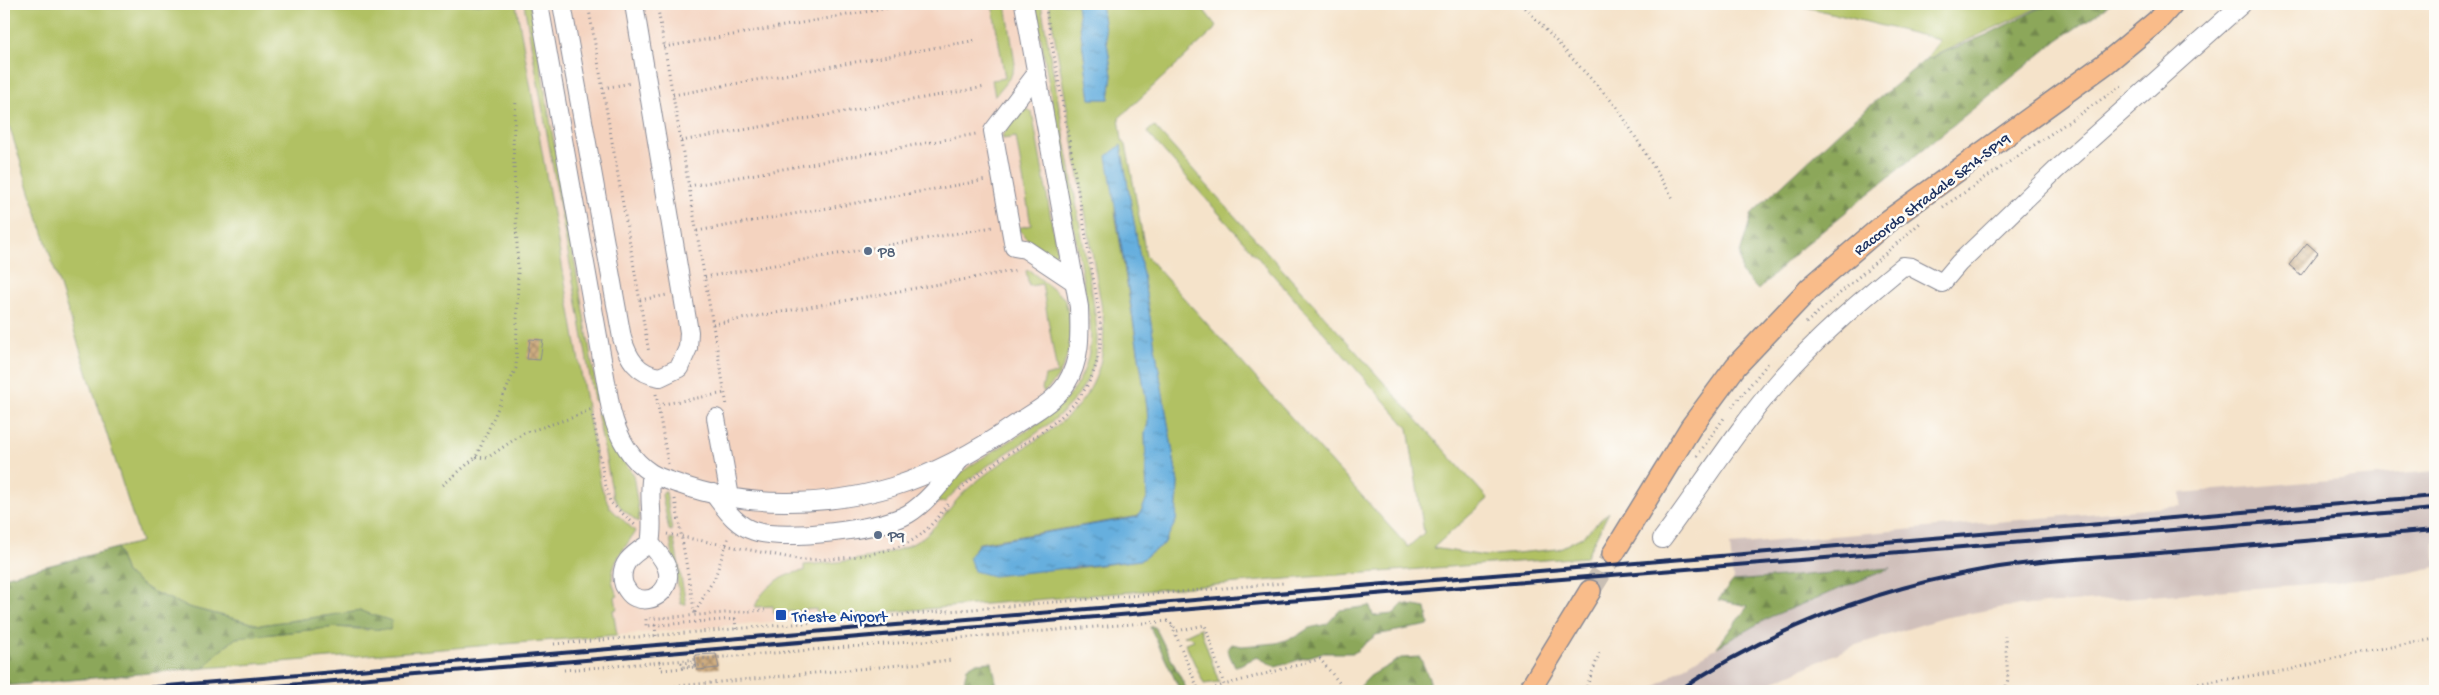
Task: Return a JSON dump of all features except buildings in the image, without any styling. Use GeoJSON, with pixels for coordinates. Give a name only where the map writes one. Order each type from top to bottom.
{"type":"FeatureCollection","features":[{"type":"Feature","properties":{"kind":"main road","name":"Raccordo Stradale SR14-SP19"},"geometry":{"type":"LineString","coordinates":[[1613,554],[1691,427],[1736,366],[1810,288],[1888,221],[2106,64],[2157,21],[2172,4]]}},
{"type":"Feature","properties":{"kind":"main road"},"geometry":{"type":"LineString","coordinates":[[1529,691],[1590,591]]}},
{"type":"Feature","properties":{"kind":"lane"},"geometry":{"type":"LineString","coordinates":[[539,4],[614,425],[629,452],[652,474],[712,494],[730,497],[799,501],[849,496],[909,481],[962,458],[1041,408],[1066,384],[1074,367],[1080,330],[1079,307],[1024,4]]}},
{"type":"Feature","properties":{"kind":"lane"},"geometry":{"type":"LineString","coordinates":[[562,4],[622,338],[631,361],[645,373],[653,376],[666,376],[679,368],[688,348],[689,332],[634,4]]}},
{"type":"Feature","properties":{"kind":"lane"},"geometry":{"type":"LineString","coordinates":[[1662,540],[1756,410],[1780,380],[1848,311],[1903,266],[1911,267],[1942,283],[1959,263],[2056,170],[2242,4]]}},
{"type":"Feature","properties":{"kind":"lane"},"geometry":{"type":"LineString","coordinates":[[1037,73],[993,131],[1001,178],[1014,247],[1025,249],[1073,281]]}},
{"type":"Feature","properties":{"kind":"lane"},"geometry":{"type":"LineString","coordinates":[[722,415],[730,497]]}},
{"type":"Feature","properties":{"kind":"lane"},"geometry":{"type":"LineString","coordinates":[[712,494],[736,522],[754,531],[772,534],[833,532],[880,523],[908,514],[926,499],[962,458]]}},
{"type":"Feature","properties":{"kind":"lane"},"geometry":{"type":"LineString","coordinates":[[650,543],[653,530],[649,485],[652,474]]}},
{"type":"Feature","properties":{"kind":"path"},"geometry":{"type":"LineString","coordinates":[[588,4],[695,615]]}},
{"type":"Feature","properties":{"kind":"path"},"geometry":{"type":"LineString","coordinates":[[656,4],[725,393],[722,415]]}},
{"type":"Feature","properties":{"kind":"path"},"geometry":{"type":"LineString","coordinates":[[664,47],[910,4]]}},
{"type":"Feature","properties":{"kind":"path"},"geometry":{"type":"LineString","coordinates":[[669,534],[802,560],[838,557],[906,544],[930,525],[966,484],[1065,415],[1086,389],[1094,372],[1101,332],[1045,4]]}},
{"type":"Feature","properties":{"kind":"path"},"geometry":{"type":"LineString","coordinates":[[1522,4],[1617,107],[1674,200]]}},
{"type":"Feature","properties":{"kind":"path"},"geometry":{"type":"LineString","coordinates":[[672,95],[977,40]]}},
{"type":"Feature","properties":{"kind":"path"},"geometry":{"type":"LineString","coordinates":[[681,140],[985,87]]}},
{"type":"Feature","properties":{"kind":"path"},"geometry":{"type":"LineString","coordinates":[[443,485],[476,457],[516,368],[518,271],[513,140],[516,101]]}},
{"type":"Feature","properties":{"kind":"path"},"geometry":{"type":"LineString","coordinates":[[689,186],[993,131]]}},
{"type":"Feature","properties":{"kind":"path"},"geometry":{"type":"LineString","coordinates":[[697,231],[1001,178]]}},
{"type":"Feature","properties":{"kind":"path"},"geometry":{"type":"LineString","coordinates":[[705,277],[1009,224]]}},
{"type":"Feature","properties":{"kind":"path"},"geometry":{"type":"LineString","coordinates":[[713,324],[1018,270]]}},
{"type":"Feature","properties":{"kind":"path"},"geometry":{"type":"LineString","coordinates":[[658,405],[725,393]]}},
{"type":"Feature","properties":{"kind":"path"},"geometry":{"type":"LineString","coordinates":[[476,457],[487,458],[524,433],[571,418],[588,410]]}},
{"type":"Feature","properties":{"kind":"path"},"geometry":{"type":"LineString","coordinates":[[554,644],[1284,584]]}},
{"type":"Feature","properties":{"kind":"path"},"geometry":{"type":"LineString","coordinates":[[736,629],[735,619],[646,626],[646,620],[765,610]]}},
{"type":"Feature","properties":{"kind":"path"},"geometry":{"type":"LineString","coordinates":[[564,670],[1169,622],[1177,631],[1205,625],[1224,685]]}},
{"type":"Feature","properties":{"kind":"path"},"geometry":{"type":"LineString","coordinates":[[655,625],[656,636]]}},
{"type":"Feature","properties":{"kind":"path"},"geometry":{"type":"LineString","coordinates":[[1172,625],[1198,691]]}},
{"type":"Feature","properties":{"kind":"path"},"geometry":{"type":"LineString","coordinates":[[2005,636],[2008,679],[2005,691]]}},
{"type":"Feature","properties":{"kind":"path"},"geometry":{"type":"LineString","coordinates":[[2149,691],[2289,670],[2350,654],[2435,639]]}},
{"type":"Feature","properties":{"kind":"path"},"geometry":{"type":"LineString","coordinates":[[1585,691],[1600,652]]}},
{"type":"Feature","properties":{"kind":"path"},"geometry":{"type":"LineString","coordinates":[[1206,691],[1320,659],[1346,691]]}},
{"type":"Feature","properties":{"kind":"path"},"geometry":{"type":"LineString","coordinates":[[624,691],[953,660]]}},
{"type":"Feature","properties":{"kind":"path"},"geometry":{"type":"LineString","coordinates":[[660,662],[661,670],[695,668],[694,662],[682,663],[683,667],[691,667],[699,666],[708,666]]}},
{"type":"Feature","properties":{"kind":"shaded area"},"geometry":{"type":"Polygon","coordinates":[[[508,4],[1101,4],[1122,140],[1126,145],[1146,256],[1286,579],[617,635],[508,4]]]}},
{"type":"Feature","properties":{"kind":"shaded area"},"geometry":{"type":"Polygon","coordinates":[[[2435,471],[2435,567],[2408,573],[2336,582],[2005,607],[1943,618],[1856,645],[1752,691],[1649,691],[1690,663],[1770,617],[1808,600],[1889,569],[1733,581],[1730,545],[2181,506],[2181,493],[2435,471]]]}},
{"type":"Feature","properties":{"kind":"green space"},"geometry":{"type":"Polygon","coordinates":[[[4,4],[516,4],[601,486],[610,508],[635,531],[613,570],[612,578],[618,596],[615,597],[617,609],[613,610],[617,635],[205,668],[215,655],[236,638],[336,627],[368,630],[361,611],[260,625],[188,607],[149,590],[126,573],[117,548],[141,542],[6,116],[4,117],[4,4]]]}},
{"type":"Feature","properties":{"kind":"green space"},"geometry":{"type":"Polygon","coordinates":[[[524,4],[530,4],[599,403],[594,400],[524,4]]]}},
{"type":"Feature","properties":{"kind":"green space"},"geometry":{"type":"Polygon","coordinates":[[[992,4],[1006,4],[1015,64],[1011,76],[995,96],[992,80],[1005,78],[992,4]]]}},
{"type":"Feature","properties":{"kind":"green space"},"geometry":{"type":"Polygon","coordinates":[[[1035,4],[1041,4],[1093,299],[1097,333],[1096,353],[1088,379],[1073,400],[1055,419],[964,483],[945,502],[933,503],[962,472],[1030,429],[1051,413],[1068,396],[1082,376],[1089,351],[1090,321],[1035,4]]]}},
{"type":"Feature","properties":{"kind":"green space"},"geometry":{"type":"Polygon","coordinates":[[[1049,4],[1077,4],[1090,99],[1109,99],[1112,75],[1101,4],[1199,4],[1217,27],[1119,118],[1122,140],[1126,145],[1130,165],[1146,256],[1408,547],[1424,533],[1408,428],[1147,132],[1154,126],[1488,499],[1433,548],[1485,556],[1558,549],[1582,537],[1609,512],[1586,557],[1310,577],[817,618],[816,609],[774,613],[773,606],[755,607],[768,587],[782,578],[804,571],[804,565],[846,561],[887,553],[921,539],[971,486],[1065,419],[1082,400],[1095,378],[1103,350],[1103,315],[1049,4]],[[1121,146],[1115,212],[1147,406],[1148,423],[1145,434],[1147,499],[1139,516],[979,543],[969,557],[1069,569],[1141,560],[1164,544],[1176,521],[1178,483],[1121,146]]]}},
{"type":"Feature","properties":{"kind":"green space"},"geometry":{"type":"Polygon","coordinates":[[[1794,4],[2046,4],[1925,60],[1940,40],[1794,4]]]}},
{"type":"Feature","properties":{"kind":"green space"},"geometry":{"type":"Polygon","coordinates":[[[2048,4],[2111,4],[2058,40],[1799,250],[1758,290],[1741,272],[1740,254],[1752,213],[1842,129],[1925,60],[1986,35],[2048,4]]]}},
{"type":"Feature","properties":{"kind":"green space"},"geometry":{"type":"Polygon","coordinates":[[[1022,106],[1032,112],[1057,252],[1053,256],[1026,238],[1018,228],[1031,225],[1016,137],[1003,139],[1002,136],[1022,106]]]}},
{"type":"Feature","properties":{"kind":"green space"},"geometry":{"type":"Polygon","coordinates":[[[1029,270],[1064,298],[1069,323],[1070,336],[1066,361],[1053,383],[1044,392],[1042,389],[1045,376],[1057,373],[1042,284],[1029,286],[1026,271],[1029,270]]]}},
{"type":"Feature","properties":{"kind":"green space"},"geometry":{"type":"Polygon","coordinates":[[[601,411],[607,433],[615,449],[633,474],[639,514],[638,522],[622,509],[613,496],[597,412],[601,411]]]}},
{"type":"Feature","properties":{"kind":"green space"},"geometry":{"type":"Polygon","coordinates":[[[666,492],[672,531],[669,530],[662,495],[666,492]]]}},
{"type":"Feature","properties":{"kind":"green space"},"geometry":{"type":"Polygon","coordinates":[[[670,538],[674,540],[686,604],[681,604],[670,538]]]}},
{"type":"Feature","properties":{"kind":"green space"},"geometry":{"type":"Polygon","coordinates":[[[117,548],[126,573],[149,590],[188,607],[260,625],[361,611],[392,621],[390,630],[336,627],[236,638],[215,655],[205,668],[4,686],[4,577],[117,548]]]}},
{"type":"Feature","properties":{"kind":"green space"},"geometry":{"type":"Polygon","coordinates":[[[1891,568],[1770,617],[1717,647],[1748,606],[1718,600],[1733,581],[1891,568]]]}},
{"type":"Feature","properties":{"kind":"green space"},"geometry":{"type":"Polygon","coordinates":[[[1403,604],[1426,608],[1429,625],[1376,635],[1354,653],[1321,653],[1276,667],[1257,657],[1235,667],[1227,650],[1232,644],[1242,646],[1276,643],[1295,637],[1309,628],[1327,624],[1340,610],[1370,606],[1373,616],[1393,614],[1403,604]]]}},
{"type":"Feature","properties":{"kind":"green space"},"geometry":{"type":"Polygon","coordinates":[[[1150,627],[1155,627],[1186,688],[1183,691],[1180,691],[1150,627]]]}},
{"type":"Feature","properties":{"kind":"green space"},"geometry":{"type":"Polygon","coordinates":[[[1200,628],[1219,682],[1204,684],[1185,643],[1194,640],[1191,637],[1183,636],[1200,628]]]}},
{"type":"Feature","properties":{"kind":"green space"},"geometry":{"type":"Polygon","coordinates":[[[1420,657],[1430,681],[1430,691],[1356,691],[1370,676],[1401,658],[1420,657]]]}},
{"type":"Feature","properties":{"kind":"green space"},"geometry":{"type":"Polygon","coordinates":[[[992,662],[998,691],[962,691],[967,668],[975,663],[992,662]]]}},
{"type":"Feature","properties":{"kind":"water"},"geometry":{"type":"Polygon","coordinates":[[[1077,4],[1101,4],[1112,75],[1109,99],[1090,99],[1077,4]]]}},
{"type":"Feature","properties":{"kind":"water"},"geometry":{"type":"Polygon","coordinates":[[[1121,145],[1178,483],[1176,521],[1164,544],[1141,560],[993,576],[974,571],[969,557],[979,544],[1138,517],[1147,499],[1145,434],[1148,423],[1147,406],[1107,156],[1121,145]]]}},
{"type":"Feature","properties":{"kind":"tunnel"},"geometry":{"type":"LineString","coordinates":[[1590,591],[1613,554]]}},
{"type":"Feature","properties":{"kind":"railway"},"geometry":{"type":"LineString","coordinates":[[108,691],[2435,496]]}},
{"type":"Feature","properties":{"kind":"railway"},"geometry":{"type":"LineString","coordinates":[[215,691],[1288,601],[2435,509]]}},
{"type":"Feature","properties":{"kind":"railway"},"geometry":{"type":"LineString","coordinates":[[1678,691],[1750,648],[1788,630],[1865,600],[1905,587],[1946,577],[1987,569],[2056,561],[2435,530]]}},
{"type":"Feature","properties":{"kind":"place","name":"P8"},"geometry":{"type":"Point","coordinates":[868,251]}},
{"type":"Feature","properties":{"kind":"place","name":"P9"},"geometry":{"type":"Point","coordinates":[878,535]}},
{"type":"Feature","properties":{"kind":"place","name":"Trieste Airport"},"geometry":{"type":"Point","coordinates":[781,615]}}]}
